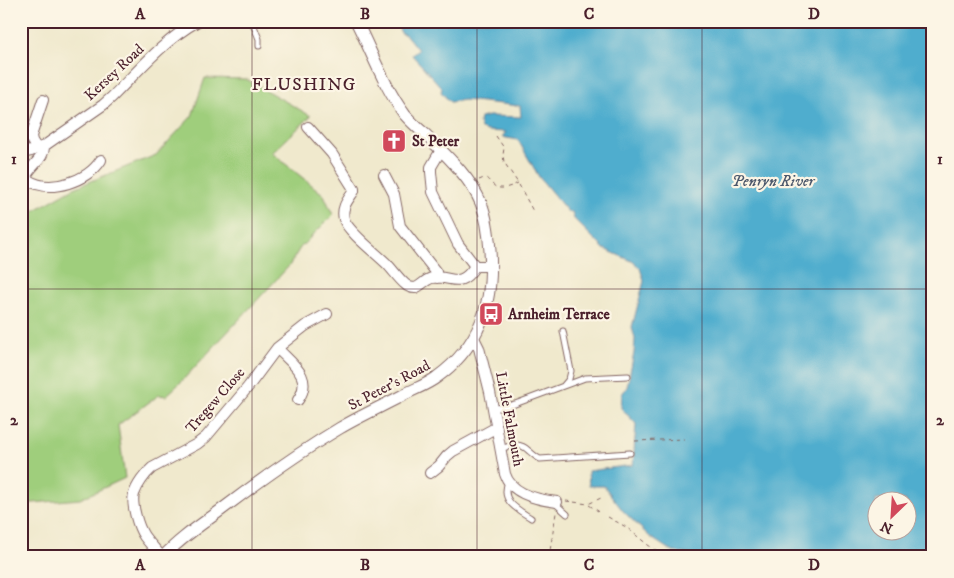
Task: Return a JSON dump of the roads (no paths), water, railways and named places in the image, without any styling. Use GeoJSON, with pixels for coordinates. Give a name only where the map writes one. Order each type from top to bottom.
{"type":"FeatureCollection","features":[{"type":"Feature","properties":{"kind":"street","name":"Kersey Road"},"geometry":{"type":"LineString","coordinates":[[21,153],[40,147],[108,101],[168,42],[198,21]]}},
{"type":"Feature","properties":{"kind":"street","name":"St Peter's Road"},"geometry":{"type":"LineString","coordinates":[[163,557],[204,522],[320,440],[356,418],[436,378],[457,360],[474,338],[482,323],[491,282],[491,266],[488,232],[481,204],[470,185],[454,164],[401,109],[356,21]]}},
{"type":"Feature","properties":{"kind":"street"},"geometry":{"type":"LineString","coordinates":[[43,100],[31,136],[32,140],[44,149],[26,176],[28,180],[35,184],[52,186],[74,180],[95,168],[101,160]]}},
{"type":"Feature","properties":{"kind":"street"},"geometry":{"type":"LineString","coordinates":[[308,127],[332,154],[354,189],[344,208],[344,217],[347,225],[387,264],[406,286],[415,288],[430,279],[437,278],[461,280],[475,266]]}},
{"type":"Feature","properties":{"kind":"street"},"geometry":{"type":"LineString","coordinates":[[441,150],[431,167],[433,192],[458,244],[475,266]]}},
{"type":"Feature","properties":{"kind":"street"},"geometry":{"type":"LineString","coordinates":[[384,176],[394,194],[400,226],[436,272],[437,278]]}},
{"type":"Feature","properties":{"kind":"street"},"geometry":{"type":"LineString","coordinates":[[475,266],[491,266]]}},
{"type":"Feature","properties":{"kind":"street","name":"Tregew Close"},"geometry":{"type":"LineString","coordinates":[[163,557],[144,536],[137,520],[133,496],[146,473],[197,444],[210,433],[277,348],[314,320],[327,314]]}},
{"type":"Feature","properties":{"kind":"street","name":"Little Falmouth"},"geometry":{"type":"LineString","coordinates":[[474,338],[482,360],[508,481],[512,486],[526,494],[557,504]]}},
{"type":"Feature","properties":{"kind":"street"},"geometry":{"type":"LineString","coordinates":[[277,348],[300,372],[303,378],[303,390],[298,400]]}},
{"type":"Feature","properties":{"kind":"street"},"geometry":{"type":"LineString","coordinates":[[430,472],[439,466],[453,451],[497,427]]}},
{"type":"Feature","properties":{"kind":"lane"},"geometry":{"type":"LineString","coordinates":[[252,21],[259,39],[259,46]]}},
{"type":"Feature","properties":{"kind":"lane"},"geometry":{"type":"LineString","coordinates":[[564,331],[571,371],[569,379],[564,385]]}},
{"type":"Feature","properties":{"kind":"lane"},"geometry":{"type":"LineString","coordinates":[[493,409],[515,404],[590,377],[628,376]]}},
{"type":"Feature","properties":{"kind":"lane"},"geometry":{"type":"LineString","coordinates":[[501,449],[519,444],[540,459],[630,454]]}},
{"type":"Feature","properties":{"kind":"lane"},"geometry":{"type":"LineString","coordinates":[[508,481],[506,487],[508,501],[531,518]]}},
{"type":"Feature","properties":{"kind":"lane"},"geometry":{"type":"LineString","coordinates":[[557,504],[567,514]]}},
{"type":"Feature","properties":{"kind":"water","name":"Penryn River"},"geometry":{"type":"Polygon","coordinates":[[[396,21],[933,21],[933,557],[707,557],[673,552],[650,537],[623,511],[604,486],[589,486],[588,471],[633,465],[636,424],[621,408],[622,394],[627,387],[634,353],[635,339],[632,327],[644,281],[640,268],[632,261],[604,249],[574,219],[572,212],[568,212],[539,177],[518,140],[502,137],[506,132],[481,129],[480,118],[489,116],[521,117],[520,106],[464,100],[450,102],[441,92],[442,88],[412,55],[418,50],[406,35],[401,33],[396,21]]]}},
{"type":"Feature","properties":{"kind":"place","name":"St Peter"},"geometry":{"type":"Point","coordinates":[394,141]}},
{"type":"Feature","properties":{"kind":"place","name":"Arnheim Terrace"},"geometry":{"type":"Point","coordinates":[491,314]}},
{"type":"Feature","properties":{"kind":"district","name":"FLUSHING"},"geometry":{"type":"Point","coordinates":[304,84]}}]}
